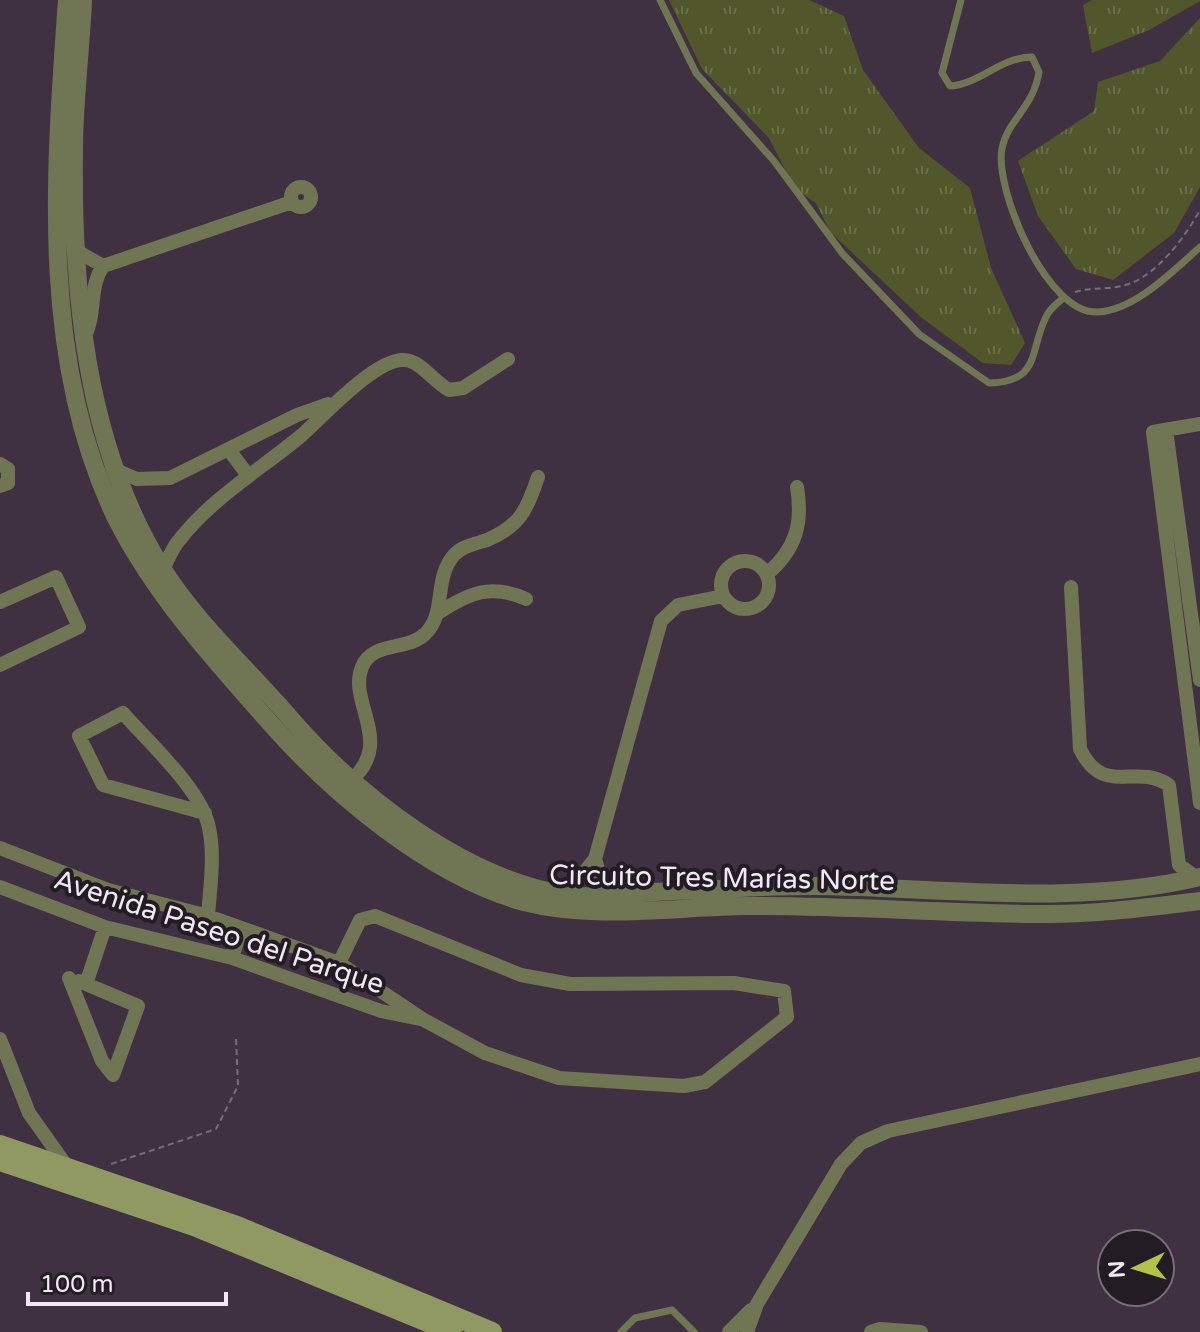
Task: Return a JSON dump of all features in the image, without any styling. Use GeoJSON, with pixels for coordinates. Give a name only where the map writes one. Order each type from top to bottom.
{"type":"FeatureCollection","features":[{"type":"Feature","properties":{"kind":"main road"},"geometry":{"type":"LineString","coordinates":[[0,1145],[237,1226],[492,1332]]}},
{"type":"Feature","properties":{"kind":"main road"},"geometry":{"type":"LineString","coordinates":[[0,1161],[194,1226],[452,1332]]}},
{"type":"Feature","properties":{"kind":"street","name":"Circuito Tres Marías Norte"},"geometry":{"type":"LineString","coordinates":[[67,0],[58,124],[59,281],[65,349],[102,484],[142,563],[174,611],[309,753],[394,835],[448,869],[525,902],[576,909],[848,906],[1050,914],[1200,901]]}},
{"type":"Feature","properties":{"kind":"street","name":"Circuito Tres Marías Norte"},"geometry":{"type":"LineString","coordinates":[[83,0],[74,145],[75,250],[84,344],[115,470],[132,517],[163,570],[309,753],[459,856],[504,877],[566,895],[810,886],[1014,893],[1086,892],[1199,878]]}},
{"type":"Feature","properties":{"kind":"street"},"geometry":{"type":"LineString","coordinates":[[65,349],[84,344],[91,326],[96,277],[103,266],[292,202]]}},
{"type":"Feature","properties":{"kind":"street"},"geometry":{"type":"LineString","coordinates":[[75,250],[103,266]]}},
{"type":"Feature","properties":{"kind":"street"},"geometry":{"type":"LineString","coordinates":[[163,570],[177,543],[247,474],[305,432],[333,403],[387,364],[403,360],[415,364],[449,390],[463,388],[508,359]]}},
{"type":"Feature","properties":{"kind":"street"},"geometry":{"type":"LineString","coordinates":[[115,470],[137,479],[170,478],[297,415],[333,403]]}},
{"type":"Feature","properties":{"kind":"street"},"geometry":{"type":"LineString","coordinates":[[1200,424],[1153,432],[1200,803]]}},
{"type":"Feature","properties":{"kind":"street"},"geometry":{"type":"LineString","coordinates":[[1166,430],[1200,680]]}},
{"type":"Feature","properties":{"kind":"street"},"geometry":{"type":"LineString","coordinates":[[229,450],[247,474]]}},
{"type":"Feature","properties":{"kind":"street"},"geometry":{"type":"LineString","coordinates":[[0,464],[8,469],[8,483],[0,486]]}},
{"type":"Feature","properties":{"kind":"street"},"geometry":{"type":"LineString","coordinates":[[438,613],[444,570],[455,554],[514,527],[529,503],[538,477]]}},
{"type":"Feature","properties":{"kind":"street"},"geometry":{"type":"LineString","coordinates":[[768,573],[782,561],[794,539],[802,513],[797,487]]}},
{"type":"Feature","properties":{"kind":"street"},"geometry":{"type":"LineString","coordinates":[[753,561],[768,573],[770,593],[757,608],[737,609],[723,596],[721,577],[734,563],[753,561]]}},
{"type":"Feature","properties":{"kind":"street"},"geometry":{"type":"LineString","coordinates":[[0,602],[56,577],[79,627],[0,665]]}},
{"type":"Feature","properties":{"kind":"street"},"geometry":{"type":"LineString","coordinates":[[1071,587],[1080,749],[1090,769],[1108,777],[1157,777],[1169,785],[1174,803],[1179,865],[1159,885]]}},
{"type":"Feature","properties":{"kind":"street"},"geometry":{"type":"LineString","coordinates":[[350,781],[365,768],[371,741],[360,669],[374,653],[422,637],[438,613],[466,595],[488,589],[509,592],[526,599]]}},
{"type":"Feature","properties":{"kind":"street"},"geometry":{"type":"LineString","coordinates":[[566,895],[595,859],[661,621],[678,605],[723,596]]}},
{"type":"Feature","properties":{"kind":"street"},"geometry":{"type":"LineString","coordinates":[[1173,605],[1193,612]]}},
{"type":"Feature","properties":{"kind":"street"},"geometry":{"type":"LineString","coordinates":[[205,813],[103,785],[79,736],[123,713],[189,789],[205,813],[210,843],[208,916]]}},
{"type":"Feature","properties":{"kind":"street","name":"Avenida Paseo del Parque"},"geometry":{"type":"LineString","coordinates":[[0,848],[108,890],[208,916],[339,963],[424,1020],[485,1053],[559,1078],[684,1086],[705,1082],[787,1017],[784,991],[734,983],[570,984],[521,975],[375,916],[360,920],[339,963]]}},
{"type":"Feature","properties":{"kind":"street"},"geometry":{"type":"LineString","coordinates":[[595,859],[601,880],[601,896]]}},
{"type":"Feature","properties":{"kind":"street"},"geometry":{"type":"LineString","coordinates":[[1179,865],[1199,878]]}},
{"type":"Feature","properties":{"kind":"street","name":"Avenida Paseo del Parque"},"geometry":{"type":"LineString","coordinates":[[0,887],[105,927],[232,958],[381,1011],[424,1020]]}},
{"type":"Feature","properties":{"kind":"street"},"geometry":{"type":"LineString","coordinates":[[86,984],[105,927]]}},
{"type":"Feature","properties":{"kind":"street"},"geometry":{"type":"LineString","coordinates":[[232,958],[241,929]]}},
{"type":"Feature","properties":{"kind":"street"},"geometry":{"type":"LineString","coordinates":[[69,978],[86,984],[138,1006],[113,1075],[102,1061],[69,978]]}},
{"type":"Feature","properties":{"kind":"street"},"geometry":{"type":"LineString","coordinates":[[0,1039],[29,1113],[68,1168]]}},
{"type":"Feature","properties":{"kind":"street"},"geometry":{"type":"LineString","coordinates":[[747,1332],[757,1304],[841,1164],[861,1143],[888,1131],[1200,1064]]}},
{"type":"Feature","properties":{"kind":"street"},"geometry":{"type":"LineString","coordinates":[[729,1332],[757,1304]]}},
{"type":"Feature","properties":{"kind":"street"},"geometry":{"type":"LineString","coordinates":[[871,1332],[921,1332]]}},
{"type":"Feature","properties":{"kind":"lane"},"geometry":{"type":"LineString","coordinates":[[660,0],[696,73],[774,161],[842,253],[919,334],[989,383],[1002,382],[1020,377],[1031,365],[1044,319],[1063,298]]}},
{"type":"Feature","properties":{"kind":"lane"},"geometry":{"type":"LineString","coordinates":[[961,0],[942,73],[950,86],[962,85],[1014,57],[1032,57],[1039,72],[1031,103],[1009,129],[1002,148],[1001,166],[1022,237],[1034,262],[1063,298],[1093,313],[1113,310],[1141,295],[1200,247]]}},
{"type":"Feature","properties":{"kind":"lane"},"geometry":{"type":"LineString","coordinates":[[621,1332],[635,1318],[672,1310],[694,1332]]}},
{"type":"Feature","properties":{"kind":"path"},"geometry":{"type":"LineString","coordinates":[[1063,298],[1078,290],[1117,287],[1138,281],[1184,240],[1200,210]]}},
{"type":"Feature","properties":{"kind":"path"},"geometry":{"type":"LineString","coordinates":[[94,1175],[102,1167],[216,1129],[238,1086],[236,1037]]}},
{"type":"Feature","properties":{"kind":"green space"},"geometry":{"type":"Polygon","coordinates":[[[669,0],[809,0],[844,16],[863,70],[919,148],[970,188],[991,268],[1025,343],[1011,365],[983,363],[922,318],[830,232],[816,203],[795,189],[769,138],[702,69],[669,0]]]}},
{"type":"Feature","properties":{"kind":"green space"},"geometry":{"type":"Polygon","coordinates":[[[1092,0],[1200,1],[1149,30],[1092,53],[1083,5],[1092,0]]]}},
{"type":"Feature","properties":{"kind":"green space"},"geometry":{"type":"Polygon","coordinates":[[[1200,18],[1200,187],[1174,233],[1113,280],[1076,269],[1038,216],[1018,161],[1094,111],[1098,82],[1160,61],[1200,18]]]}}]}
